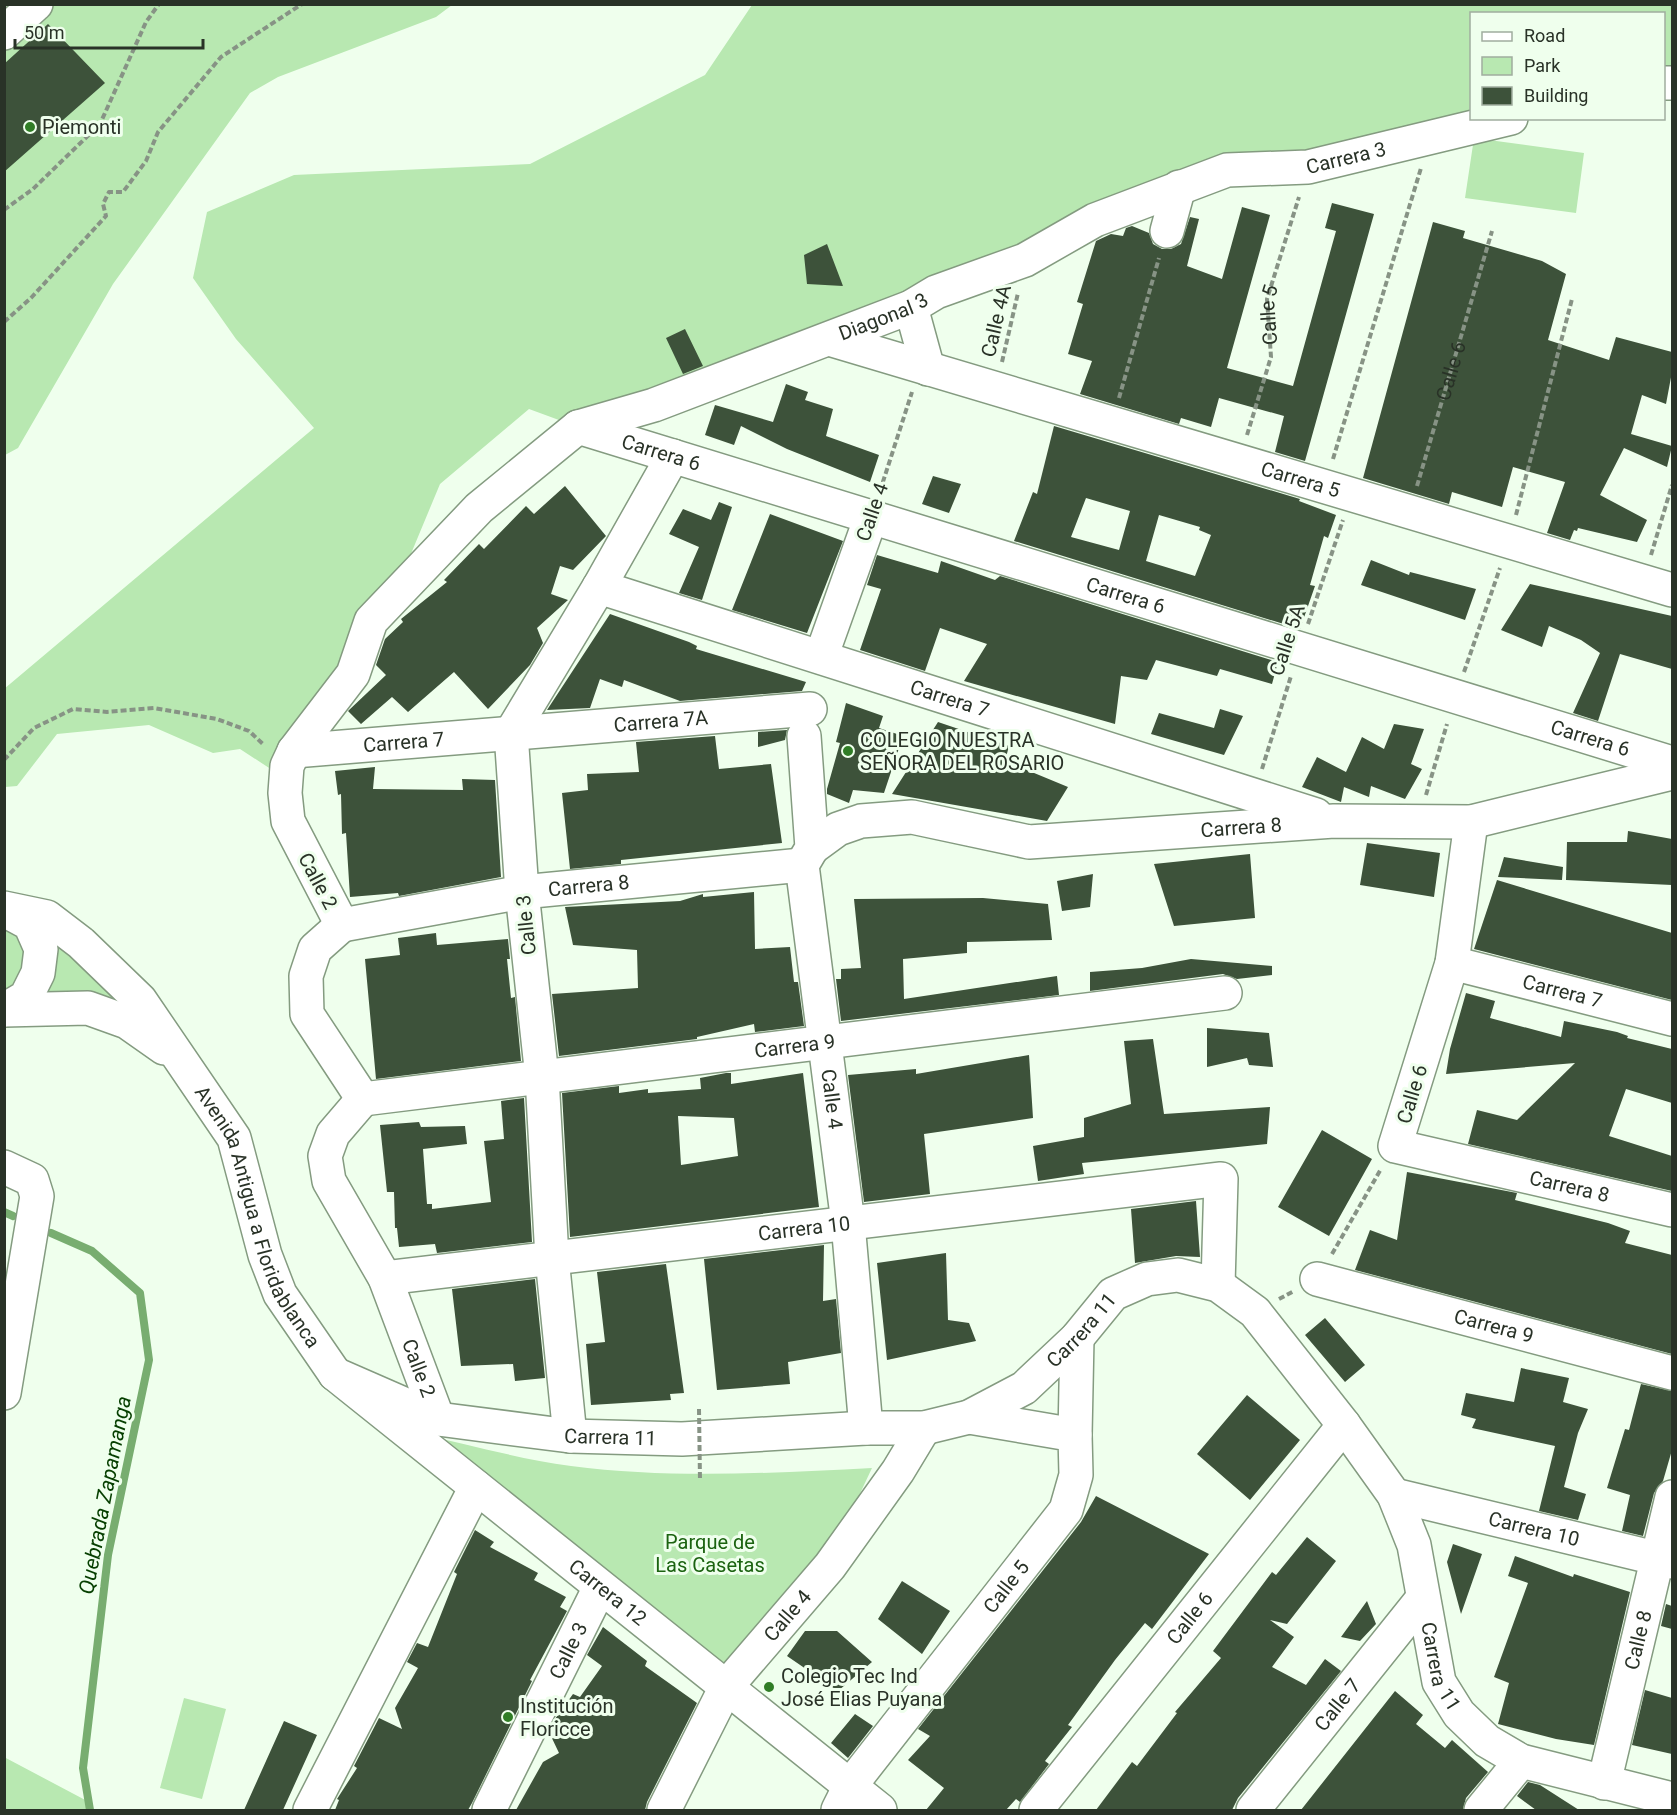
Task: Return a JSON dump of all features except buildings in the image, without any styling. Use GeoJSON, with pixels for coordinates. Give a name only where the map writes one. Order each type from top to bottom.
{"type":"FeatureCollection","features":[{"type":"Feature","properties":{"kind":"street"},"geometry":{"type":"LineString","coordinates":[[4,33],[36,4]]}},
{"type":"Feature","properties":{"kind":"street","name":"Carrera 3"},"geometry":{"type":"LineString","coordinates":[[1179,187],[1227,171],[1308,167],[1502,120]]}},
{"type":"Feature","properties":{"kind":"street"},"geometry":{"type":"LineString","coordinates":[[1167,231],[1179,187]]}},
{"type":"Feature","properties":{"kind":"street","name":"Diagonal 3"},"geometry":{"type":"LineString","coordinates":[[578,427],[654,405],[911,307],[936,292],[1026,260],[1095,220],[1179,187]]}},
{"type":"Feature","properties":{"kind":"street"},"geometry":{"type":"LineString","coordinates":[[911,307],[924,368]]}},
{"type":"Feature","properties":{"kind":"street","name":"Carrera 5"},"geometry":{"type":"LineString","coordinates":[[829,339],[1658,586]]}},
{"type":"Feature","properties":{"kind":"street"},"geometry":{"type":"LineString","coordinates":[[291,758],[353,674],[371,621],[479,508],[578,427]]}},
{"type":"Feature","properties":{"kind":"street","name":"Carrera 6"},"geometry":{"type":"LineString","coordinates":[[578,427],[1672,763]]}},
{"type":"Feature","properties":{"kind":"street"},"geometry":{"type":"LineString","coordinates":[[511,733],[599,587],[673,456]]}},
{"type":"Feature","properties":{"kind":"street","name":"Calle 4"},"geometry":{"type":"LineString","coordinates":[[821,657],[871,517]]}},
{"type":"Feature","properties":{"kind":"street","name":"Carrera 7"},"geometry":{"type":"LineString","coordinates":[[599,587],[1334,821]]}},
{"type":"Feature","properties":{"kind":"street","name":"Calle 4"},"geometry":{"type":"LineString","coordinates":[[807,723],[807,856],[823,1042],[848,1223],[866,1428]]}},
{"type":"Feature","properties":{"kind":"street","name":"Carrera 7A"},"geometry":{"type":"LineString","coordinates":[[511,733],[807,723]]}},
{"type":"Feature","properties":{"kind":"street","name":"Carrera 7"},"geometry":{"type":"LineString","coordinates":[[291,758],[511,733]]}},
{"type":"Feature","properties":{"kind":"street","name":"Calle 3"},"geometry":{"type":"LineString","coordinates":[[511,733],[522,892],[542,1077],[552,1258],[570,1436]]}},
{"type":"Feature","properties":{"kind":"street","name":"Calle 2"},"geometry":{"type":"LineString","coordinates":[[291,758],[285,793],[288,822],[342,925],[315,949],[306,976],[307,1014],[363,1098],[333,1134],[325,1156],[329,1181],[385,1278],[438,1419]]}},
{"type":"Feature","properties":{"kind":"street","name":"Carrera 8"},"geometry":{"type":"LineString","coordinates":[[342,925],[522,892],[807,856],[838,829],[861,821],[912,817],[1029,842],[1334,821],[1471,822],[1672,773]]}},
{"type":"Feature","properties":{"kind":"street"},"geometry":{"type":"LineString","coordinates":[[1637,782],[1672,801]]}},
{"type":"Feature","properties":{"kind":"street","name":"Calle 6"},"geometry":{"type":"LineString","coordinates":[[1395,1146],[1452,963],[1471,822]]}},
{"type":"Feature","properties":{"kind":"street"},"geometry":{"type":"LineString","coordinates":[[4,909],[30,924],[41,949],[38,973],[26,997],[4,1010]]}},
{"type":"Feature","properties":{"kind":"street","name":"Avenida Antigua a Floridablanca"},"geometry":{"type":"LineString","coordinates":[[4,909],[46,917],[81,943],[140,1000],[234,1138],[264,1255],[280,1294],[335,1374]]}},
{"type":"Feature","properties":{"kind":"street","name":"Carrera 7"},"geometry":{"type":"LineString","coordinates":[[1452,963],[1672,1019]]}},
{"type":"Feature","properties":{"kind":"street","name":"Carrera 9"},"geometry":{"type":"LineString","coordinates":[[363,1098],[1225,993]]}},
{"type":"Feature","properties":{"kind":"street","name":"Avenida Antigua a Floridablanca"},"geometry":{"type":"LineString","coordinates":[[4,1010],[88,1008],[127,1022],[180,1060]]}},
{"type":"Feature","properties":{"kind":"street","name":"Carrera 8"},"geometry":{"type":"LineString","coordinates":[[1395,1146],[1672,1210]]}},
{"type":"Feature","properties":{"kind":"street"},"geometry":{"type":"LineString","coordinates":[[4,1167],[32,1180],[37,1196],[4,1393]]}},
{"type":"Feature","properties":{"kind":"street","name":"Carrera 10"},"geometry":{"type":"LineString","coordinates":[[385,1278],[1221,1179],[1218,1285]]}},
{"type":"Feature","properties":{"kind":"street","name":"Carrera 11"},"geometry":{"type":"LineString","coordinates":[[335,1374],[438,1419],[570,1436],[682,1439],[866,1428],[924,1428],[969,1417],[1024,1388],[1077,1338],[1113,1294],[1147,1279],[1178,1275],[1218,1285],[1255,1312],[1344,1425],[1394,1495],[1414,1545],[1439,1682],[1459,1714],[1487,1741],[1521,1761],[1604,1784],[1672,1799]]}},
{"type":"Feature","properties":{"kind":"street","name":"Carrera 9"},"geometry":{"type":"LineString","coordinates":[[1317,1279],[1672,1373]]}},
{"type":"Feature","properties":{"kind":"street","name":"Calle 5"},"geometry":{"type":"LineString","coordinates":[[844,1798],[1066,1510],[1076,1475],[1077,1338]]}},
{"type":"Feature","properties":{"kind":"street","name":"Carrera 12"},"geometry":{"type":"LineString","coordinates":[[335,1374],[726,1687],[844,1798],[880,1810]]}},
{"type":"Feature","properties":{"kind":"street"},"geometry":{"type":"LineString","coordinates":[[969,1417],[1075,1435]]}},
{"type":"Feature","properties":{"kind":"street","name":"Calle 6"},"geometry":{"type":"LineString","coordinates":[[1036,1810],[1344,1425]]}},
{"type":"Feature","properties":{"kind":"street","name":"Calle 4"},"geometry":{"type":"LineString","coordinates":[[664,1810],[726,1687],[830,1566],[898,1471],[924,1428]]}},
{"type":"Feature","properties":{"kind":"street"},"geometry":{"type":"LineString","coordinates":[[310,1810],[476,1487]]}},
{"type":"Feature","properties":{"kind":"street","name":"Carrera 10"},"geometry":{"type":"LineString","coordinates":[[1394,1495],[1665,1561]]}},
{"type":"Feature","properties":{"kind":"street","name":"Calle 8"},"geometry":{"type":"LineString","coordinates":[[1604,1784],[1665,1561],[1672,1497]]}},
{"type":"Feature","properties":{"kind":"street","name":"Calle 3"},"geometry":{"type":"LineString","coordinates":[[489,1810],[600,1587]]}},
{"type":"Feature","properties":{"kind":"street","name":"Calle 7"},"geometry":{"type":"LineString","coordinates":[[1253,1810],[1423,1598]]}},
{"type":"Feature","properties":{"kind":"street"},"geometry":{"type":"LineString","coordinates":[[1481,1810],[1521,1761]]}},
{"type":"Feature","properties":{"kind":"path"},"geometry":{"type":"LineString","coordinates":[[4,210],[33,189],[100,124],[146,22],[159,4]]}},
{"type":"Feature","properties":{"kind":"path"},"geometry":{"type":"LineString","coordinates":[[4,322],[31,298],[106,216],[103,204],[110,192],[123,192],[146,161],[158,132],[222,57],[302,4]]}},
{"type":"Feature","properties":{"kind":"path","name":"Calle 5A"},"geometry":{"type":"LineString","coordinates":[[1254,796],[1300,649],[1338,490],[1430,138]]}},
{"type":"Feature","properties":{"kind":"path","name":"Calle 5"},"geometry":{"type":"LineString","coordinates":[[1239,461],[1271,357],[1267,299],[1308,167]]}},
{"type":"Feature","properties":{"kind":"path"},"geometry":{"type":"LineString","coordinates":[[1112,423],[1167,231]]}},
{"type":"Feature","properties":{"kind":"path","name":"Calle 6"},"geometry":{"type":"LineString","coordinates":[[1410,512],[1492,231]]}},
{"type":"Feature","properties":{"kind":"path","name":"Calle 4A"},"geometry":{"type":"LineString","coordinates":[[996,389],[1026,260]]}},
{"type":"Feature","properties":{"kind":"path","name":"Calle 4"},"geometry":{"type":"LineString","coordinates":[[871,517],[924,368]]}},
{"type":"Feature","properties":{"kind":"path"},"geometry":{"type":"LineString","coordinates":[[1658,586],[1672,485]]}},
{"type":"Feature","properties":{"kind":"path"},"geometry":{"type":"LineString","coordinates":[[4,760],[34,728],[73,709],[108,712],[154,708],[217,719],[249,731],[291,758]]}},
{"type":"Feature","properties":{"kind":"path","name":"Calle 6"},"geometry":{"type":"LineString","coordinates":[[1317,1279],[1395,1146]]}},
{"type":"Feature","properties":{"kind":"path"},"geometry":{"type":"LineString","coordinates":[[1255,1312],[1317,1279]]}},
{"type":"Feature","properties":{"kind":"path"},"geometry":{"type":"LineString","coordinates":[[699,1409],[700,1481]]}},
{"type":"Feature","properties":{"kind":"green space"},"geometry":{"type":"Polygon","coordinates":[[[4,5],[452,5],[436,17],[278,77],[250,93],[113,284],[18,448],[5,455],[4,5]]]}},
{"type":"Feature","properties":{"kind":"green space"},"geometry":{"type":"Polygon","coordinates":[[[752,5],[1672,5],[1672,87],[1665,89],[1665,12],[1470,12],[1470,120],[1526,120],[1308,167],[1227,170],[578,427],[529,409],[440,484],[373,645],[283,777],[240,749],[213,753],[149,725],[57,734],[17,786],[5,787],[4,689],[314,428],[236,339],[193,278],[207,212],[294,175],[530,164],[705,75],[752,5]]]}},
{"type":"Feature","properties":{"kind":"green space"},"geometry":{"type":"Polygon","coordinates":[[[1474,138],[1584,153],[1576,213],[1465,198],[1474,138]]]}},
{"type":"Feature","properties":{"kind":"green space"},"geometry":{"type":"Polygon","coordinates":[[[5,924],[16,930],[27,954],[19,980],[5,999],[5,924]]]}},
{"type":"Feature","properties":{"kind":"green space"},"geometry":{"type":"Polygon","coordinates":[[[43,925],[145,1022],[39,1000],[43,925]]]}},
{"type":"Feature","properties":{"kind":"green space","name":"Parque de Las Casetas"},"geometry":{"type":"Polygon","coordinates":[[[415,1433],[532,1459],[608,1470],[721,1474],[872,1468],[856,1502],[816,1559],[766,1614],[729,1666],[643,1608],[415,1433]]]}},
{"type":"Feature","properties":{"kind":"green space"},"geometry":{"type":"Polygon","coordinates":[[[184,1698],[226,1709],[202,1799],[160,1788],[184,1698]]]}},
{"type":"Feature","properties":{"kind":"green space"},"geometry":{"type":"Polygon","coordinates":[[[4,1757],[89,1802],[90,1810],[5,1810],[4,1757]]]}},
{"type":"Feature","properties":{"kind":"waterway","name":"Quebrada Zapamanga"},"geometry":{"type":"LineString","coordinates":[[4,1212],[13,1216]]}},
{"type":"Feature","properties":{"kind":"waterway","name":"Quebrada Zapamanga"},"geometry":{"type":"LineString","coordinates":[[51,1233],[92,1251],[140,1293],[149,1360],[108,1555],[83,1768],[90,1810]]}},
{"type":"Feature","properties":{"kind":"place","name":"Piemonti"},"geometry":{"type":"Point","coordinates":[30,127]}},
{"type":"Feature","properties":{"kind":"place","name":"COLEGIO NUESTRA SEÑORA DEL ROSARIO"},"geometry":{"type":"Point","coordinates":[848,751]}},
{"type":"Feature","properties":{"kind":"place","name":"Colegio Tec Ind José Elias Puyana"},"geometry":{"type":"Point","coordinates":[769,1687]}},
{"type":"Feature","properties":{"kind":"place","name":"Institución Floricce"},"geometry":{"type":"Point","coordinates":[508,1717]}}]}
